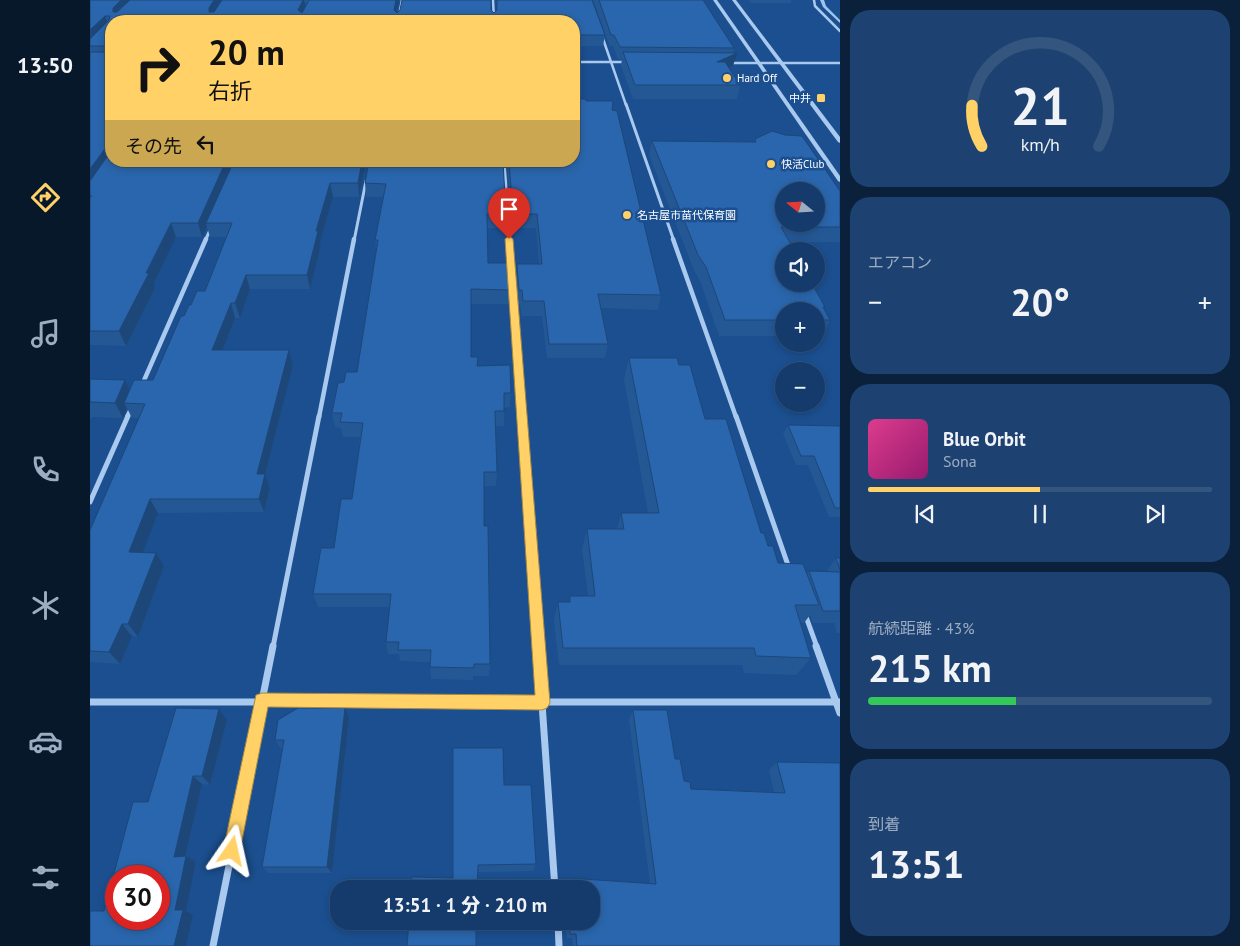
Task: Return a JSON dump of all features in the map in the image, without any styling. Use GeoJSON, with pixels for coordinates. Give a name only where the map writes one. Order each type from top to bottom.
{"type":"FeatureCollection","features":[{"type":"Feature","properties":{"kind":"street"},"geometry":{"type":"LineString","coordinates":[[399,15],[402,0]]}},
{"type":"Feature","properties":{"kind":"street"},"geometry":{"type":"LineString","coordinates":[[493,0],[494,15]]}},
{"type":"Feature","properties":{"kind":"street"},"geometry":{"type":"LineString","coordinates":[[715,0],[840,180]]}},
{"type":"Feature","properties":{"kind":"street"},"geometry":{"type":"LineString","coordinates":[[734,0],[840,141]]}},
{"type":"Feature","properties":{"kind":"street"},"geometry":{"type":"LineString","coordinates":[[814,0],[816,6],[840,31]]}},
{"type":"Feature","properties":{"kind":"street"},"geometry":{"type":"LineString","coordinates":[[602,36],[790,570]]}},
{"type":"Feature","properties":{"kind":"street"},"geometry":{"type":"LineString","coordinates":[[580,62],[630,62]]}},
{"type":"Feature","properties":{"kind":"street"},"geometry":{"type":"LineString","coordinates":[[727,63],[840,63]]}},
{"type":"Feature","properties":{"kind":"street"},"geometry":{"type":"LineString","coordinates":[[504,167],[554,880]]}},
{"type":"Feature","properties":{"kind":"street"},"geometry":{"type":"LineString","coordinates":[[213,946],[368,171]]}},
{"type":"Feature","properties":{"kind":"street"},"geometry":{"type":"LineString","coordinates":[[137,395],[212,224]]}},
{"type":"Feature","properties":{"kind":"street"},"geometry":{"type":"LineString","coordinates":[[90,502],[134,404]]}},
{"type":"Feature","properties":{"kind":"street"},"geometry":{"type":"LineString","coordinates":[[803,608],[838,702],[840,714]]}},
{"type":"Feature","properties":{"kind":"street"},"geometry":{"type":"LineString","coordinates":[[90,702],[262,700],[542,703],[838,702]]}},
{"type":"Feature","properties":{"kind":"street"},"geometry":{"type":"LineString","coordinates":[[558,930],[559,946]]}},
{"type":"Feature","properties":{"kind":"building"},"geometry":{"type":"Polygon","coordinates":[[[90,0],[121,0],[113,8],[113,12],[117,12],[130,0],[214,0],[209,8],[209,12],[214,12],[222,0],[303,0],[298,10],[302,13],[309,0],[396,0],[394,10],[397,13],[400,10],[402,0],[491,0],[491,10],[494,13],[497,10],[497,0],[592,0],[605,35],[580,35],[580,15],[105,15],[90,30],[90,0]]]}},
{"type":"Feature","properties":{"kind":"building"},"geometry":{"type":"Polygon","coordinates":[[[599,0],[703,0],[734,48],[620,47],[614,35],[611,35],[599,0]]]}},
{"type":"Feature","properties":{"kind":"building"},"geometry":{"type":"Polygon","coordinates":[[[105,24],[105,46],[90,46],[90,39],[105,24]]]}},
{"type":"Feature","properties":{"kind":"building"},"geometry":{"type":"Polygon","coordinates":[[[90,52],[105,52],[105,149],[90,169],[90,52]]]}},
{"type":"Feature","properties":{"kind":"building"},"geometry":{"type":"Polygon","coordinates":[[[623,52],[737,53],[717,62],[725,62],[740,85],[635,85],[623,52]]]}},
{"type":"Feature","properties":{"kind":"building"},"geometry":{"type":"Polygon","coordinates":[[[580,99],[586,99],[586,101],[613,101],[612,110],[617,111],[661,295],[598,294],[608,344],[549,344],[544,301],[523,301],[522,290],[519,290],[517,264],[542,264],[537,214],[513,214],[509,167],[580,167],[580,99]]]}},
{"type":"Feature","properties":{"kind":"building"},"geometry":{"type":"Polygon","coordinates":[[[772,131],[785,135],[802,136],[840,191],[840,227],[825,227],[825,182],[775,182],[775,232],[784,232],[790,242],[775,242],[775,292],[817,292],[822,302],[775,302],[775,320],[725,320],[706,267],[698,255],[652,141],[756,142],[755,139],[772,131]]]}},
{"type":"Feature","properties":{"kind":"building"},"geometry":{"type":"Polygon","coordinates":[[[105,160],[105,167],[223,167],[198,223],[171,223],[146,273],[149,273],[119,331],[90,331],[90,198],[92,196],[90,196],[90,181],[105,160]]]}},
{"type":"Feature","properties":{"kind":"building"},"geometry":{"type":"Polygon","coordinates":[[[231,167],[361,167],[358,183],[330,183],[316,231],[318,231],[307,275],[246,275],[235,303],[231,303],[212,350],[289,350],[257,474],[265,474],[259,499],[150,499],[129,552],[156,553],[128,624],[122,624],[109,652],[90,651],[90,530],[145,404],[124,403],[134,380],[153,380],[181,316],[184,316],[197,291],[205,291],[232,223],[206,223],[231,167]]]}},
{"type":"Feature","properties":{"kind":"building"},"geometry":{"type":"Polygon","coordinates":[[[368,167],[503,167],[506,214],[487,214],[488,263],[509,263],[511,290],[471,289],[471,357],[478,357],[477,366],[510,365],[511,393],[504,393],[504,411],[495,411],[497,472],[484,472],[484,526],[488,526],[490,664],[474,664],[474,668],[430,667],[431,650],[398,650],[399,642],[386,642],[391,594],[313,594],[321,548],[334,548],[341,499],[352,499],[363,423],[340,422],[342,413],[332,413],[338,383],[344,382],[346,372],[357,372],[378,240],[375,240],[386,184],[365,183],[368,167]]]}},
{"type":"Feature","properties":{"kind":"building"},"geometry":{"type":"Polygon","coordinates":[[[825,311],[830,320],[825,320],[825,311]]]}},
{"type":"Feature","properties":{"kind":"building"},"geometry":{"type":"Polygon","coordinates":[[[629,358],[677,358],[679,365],[690,365],[705,419],[726,419],[761,533],[764,533],[768,546],[773,546],[778,563],[803,564],[819,605],[795,605],[811,658],[756,656],[754,648],[563,648],[558,602],[570,602],[570,596],[595,596],[587,529],[624,529],[621,513],[659,513],[629,358]]]}},
{"type":"Feature","properties":{"kind":"building"},"geometry":{"type":"Polygon","coordinates":[[[90,379],[125,380],[115,403],[90,402],[90,379]]]}},
{"type":"Feature","properties":{"kind":"building"},"geometry":{"type":"Polygon","coordinates":[[[788,425],[840,426],[840,508],[835,508],[814,456],[801,456],[788,425]]]}},
{"type":"Feature","properties":{"kind":"building"},"geometry":{"type":"Polygon","coordinates":[[[836,558],[840,558],[840,570],[836,558]]]}},
{"type":"Feature","properties":{"kind":"building"},"geometry":{"type":"Polygon","coordinates":[[[809,571],[840,572],[840,611],[823,611],[809,571]]]}},
{"type":"Feature","properties":{"kind":"building"},"geometry":{"type":"Polygon","coordinates":[[[176,708],[219,709],[202,776],[193,776],[174,857],[186,856],[175,910],[183,910],[174,946],[90,946],[90,911],[104,911],[105,907],[105,930],[170,930],[170,865],[116,865],[133,802],[148,802],[176,708]]]}},
{"type":"Feature","properties":{"kind":"building"},"geometry":{"type":"Polygon","coordinates":[[[298,708],[345,708],[327,867],[262,867],[284,740],[275,740],[278,720],[298,708]]]}},
{"type":"Feature","properties":{"kind":"building"},"geometry":{"type":"Polygon","coordinates":[[[633,710],[667,710],[675,759],[680,759],[684,781],[690,782],[691,789],[785,793],[777,762],[840,763],[840,946],[577,946],[576,934],[570,934],[570,930],[600,930],[600,880],[656,884],[633,710]]]}},
{"type":"Feature","properties":{"kind":"building"},"geometry":{"type":"Polygon","coordinates":[[[453,748],[503,748],[504,785],[531,785],[536,864],[478,865],[477,880],[412,880],[412,877],[453,878],[453,748]]]}},
{"type":"Feature","properties":{"kind":"building"},"geometry":{"type":"Polygon","coordinates":[[[568,878],[597,880],[568,880],[568,878]]]}},
{"type":"Feature","properties":{"kind":"building"},"geometry":{"type":"Polygon","coordinates":[[[408,930],[476,930],[476,946],[407,946],[408,930]]]}},
{"type":"Feature","properties":{"kind":"waterway"},"geometry":{"type":"LineString","coordinates":[[822,0],[824,6],[840,22]]}},
{"type":"Feature","properties":{"kind":"place","name":"Hard Off"},"geometry":{"type":"Point","coordinates":[727,78]}},
{"type":"Feature","properties":{"kind":"place","name":"中井"},"geometry":{"type":"Point","coordinates":[821,98]}},
{"type":"Feature","properties":{"kind":"place","name":"快活Club"},"geometry":{"type":"Point","coordinates":[771,164]}},
{"type":"Feature","properties":{"kind":"place","name":"名古屋市苗代保育園"},"geometry":{"type":"Point","coordinates":[627,215]}},
{"type":"Feature","properties":{"kind":"route"},"geometry":{"type":"LineString","coordinates":[[232,851],[262,700],[542,703],[509,239]]}}]}
